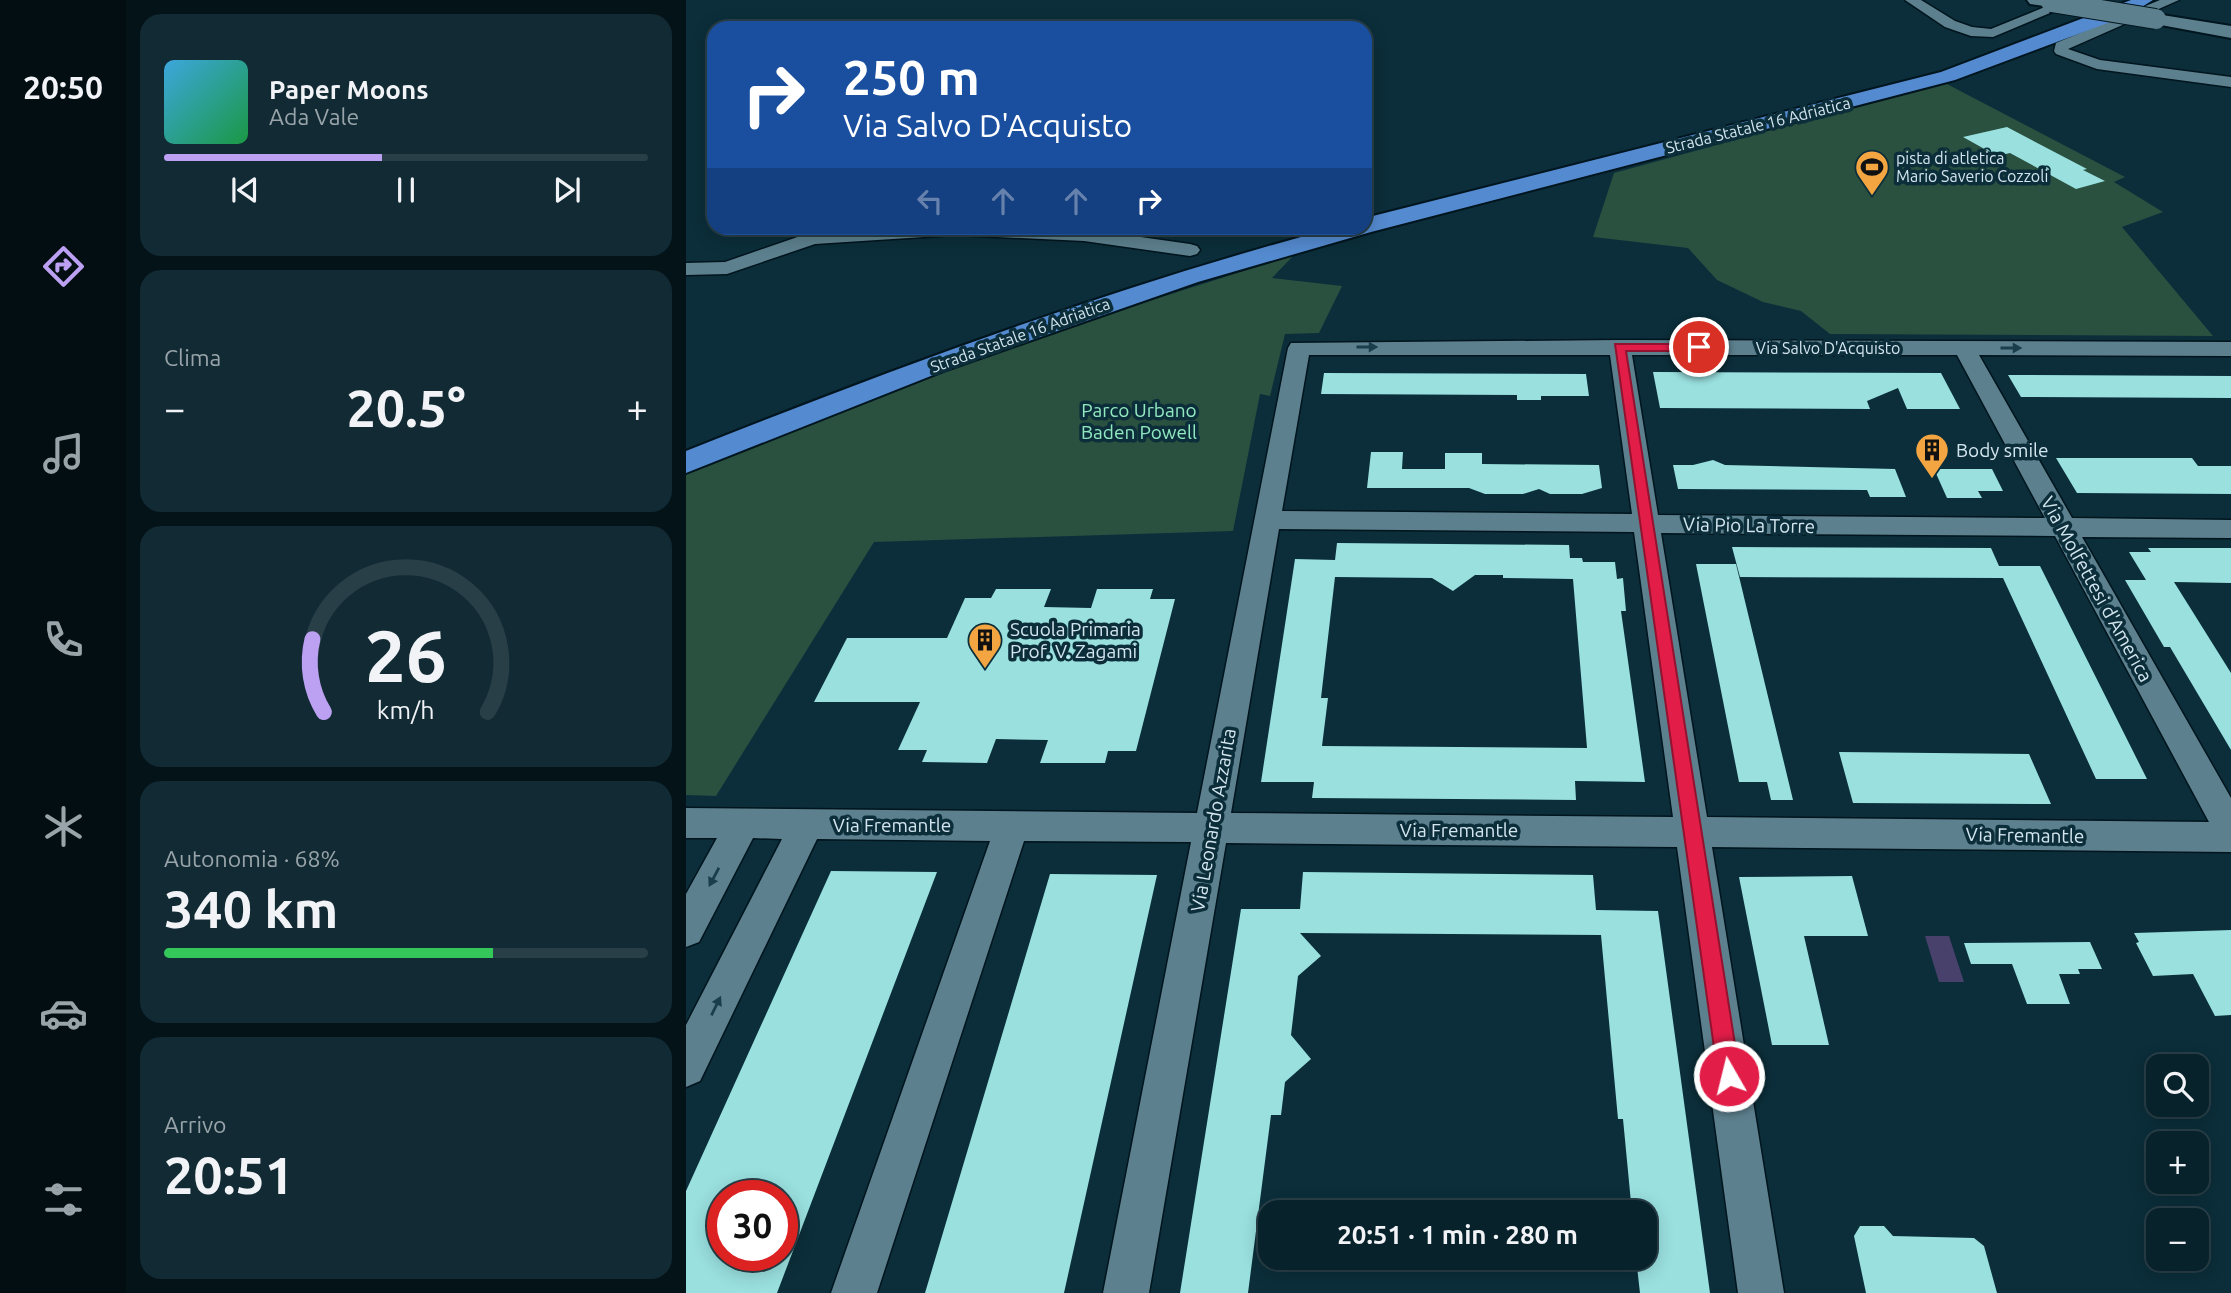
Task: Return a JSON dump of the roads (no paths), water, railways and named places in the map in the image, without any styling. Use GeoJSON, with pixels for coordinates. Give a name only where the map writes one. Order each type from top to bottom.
{"type":"FeatureCollection","features":[{"type":"Feature","properties":{"kind":"highway","name":"Strada Statale 16 Adriatica"},"geometry":{"type":"LineString","coordinates":[[1372,213],[1933,72],[2074,22],[2125,0]]}},
{"type":"Feature","properties":{"kind":"highway","name":"Strada Statale 16 Adriatica"},"geometry":{"type":"LineString","coordinates":[[1372,225],[1948,76],[2123,11],[2144,0]]}},
{"type":"Feature","properties":{"kind":"highway","name":"Strada Statale 16 Adriatica"},"geometry":{"type":"LineString","coordinates":[[686,446],[1006,325],[1137,281],[1293,235]]}},
{"type":"Feature","properties":{"kind":"highway","name":"Strada Statale 16 Adriatica"},"geometry":{"type":"LineString","coordinates":[[686,463],[813,411],[1051,322],[1333,235]]}},
{"type":"Feature","properties":{"kind":"main road"},"geometry":{"type":"LineString","coordinates":[[2044,1],[2231,32]]}},
{"type":"Feature","properties":{"kind":"street"},"geometry":{"type":"LineString","coordinates":[[1912,0],[1938,19],[1980,34],[1993,33],[2074,0]]}},
{"type":"Feature","properties":{"kind":"street"},"geometry":{"type":"LineString","coordinates":[[2172,0],[2061,46],[2061,51],[2096,64],[2231,82]]}},
{"type":"Feature","properties":{"kind":"street"},"geometry":{"type":"LineString","coordinates":[[686,268],[727,268],[812,238],[860,235]]}},
{"type":"Feature","properties":{"kind":"street"},"geometry":{"type":"LineString","coordinates":[[1091,235],[1189,250]]}},
{"type":"Feature","properties":{"kind":"street"},"geometry":{"type":"LineString","coordinates":[[1619,347],[1761,1293]]}},
{"type":"Feature","properties":{"kind":"street","name":"Via Salvo D'Acquisto"},"geometry":{"type":"LineString","coordinates":[[1299,348],[2231,349]]}},
{"type":"Feature","properties":{"kind":"street","name":"Via Leonardo Azzarita"},"geometry":{"type":"LineString","coordinates":[[1126,1293],[1299,348]]}},
{"type":"Feature","properties":{"kind":"street","name":"Via Molfettesi d'America"},"geometry":{"type":"LineString","coordinates":[[1964,348],[2231,830]]}},
{"type":"Feature","properties":{"kind":"street","name":"Via Pio La Torre"},"geometry":{"type":"LineString","coordinates":[[1268,520],[2231,529]]}},
{"type":"Feature","properties":{"kind":"street","name":"Via Fremantle"},"geometry":{"type":"LineString","coordinates":[[686,824],[2231,837]]}},
{"type":"Feature","properties":{"kind":"street"},"geometry":{"type":"LineString","coordinates":[[686,930],[743,824]]}},
{"type":"Feature","properties":{"kind":"street"},"geometry":{"type":"LineString","coordinates":[[686,1068],[807,825]]}},
{"type":"Feature","properties":{"kind":"street"},"geometry":{"type":"LineString","coordinates":[[854,1293],[1012,826]]}},
{"type":"Feature","properties":{"kind":"place","name":"pista di atletica Mario Saverio Cozzoli"},"geometry":{"type":"Point","coordinates":[1872,197]}},
{"type":"Feature","properties":{"kind":"place","name":"Body smile"},"geometry":{"type":"Point","coordinates":[1932,480]}},
{"type":"Feature","properties":{"kind":"place","name":"Scuola Primaria Prof. V. Zagami"},"geometry":{"type":"Point","coordinates":[985,670]}},
{"type":"Feature","properties":{"kind":"park label","name":"Parco Urbano Baden Powell"},"geometry":{"type":"Point","coordinates":[1139,421]}}]}
